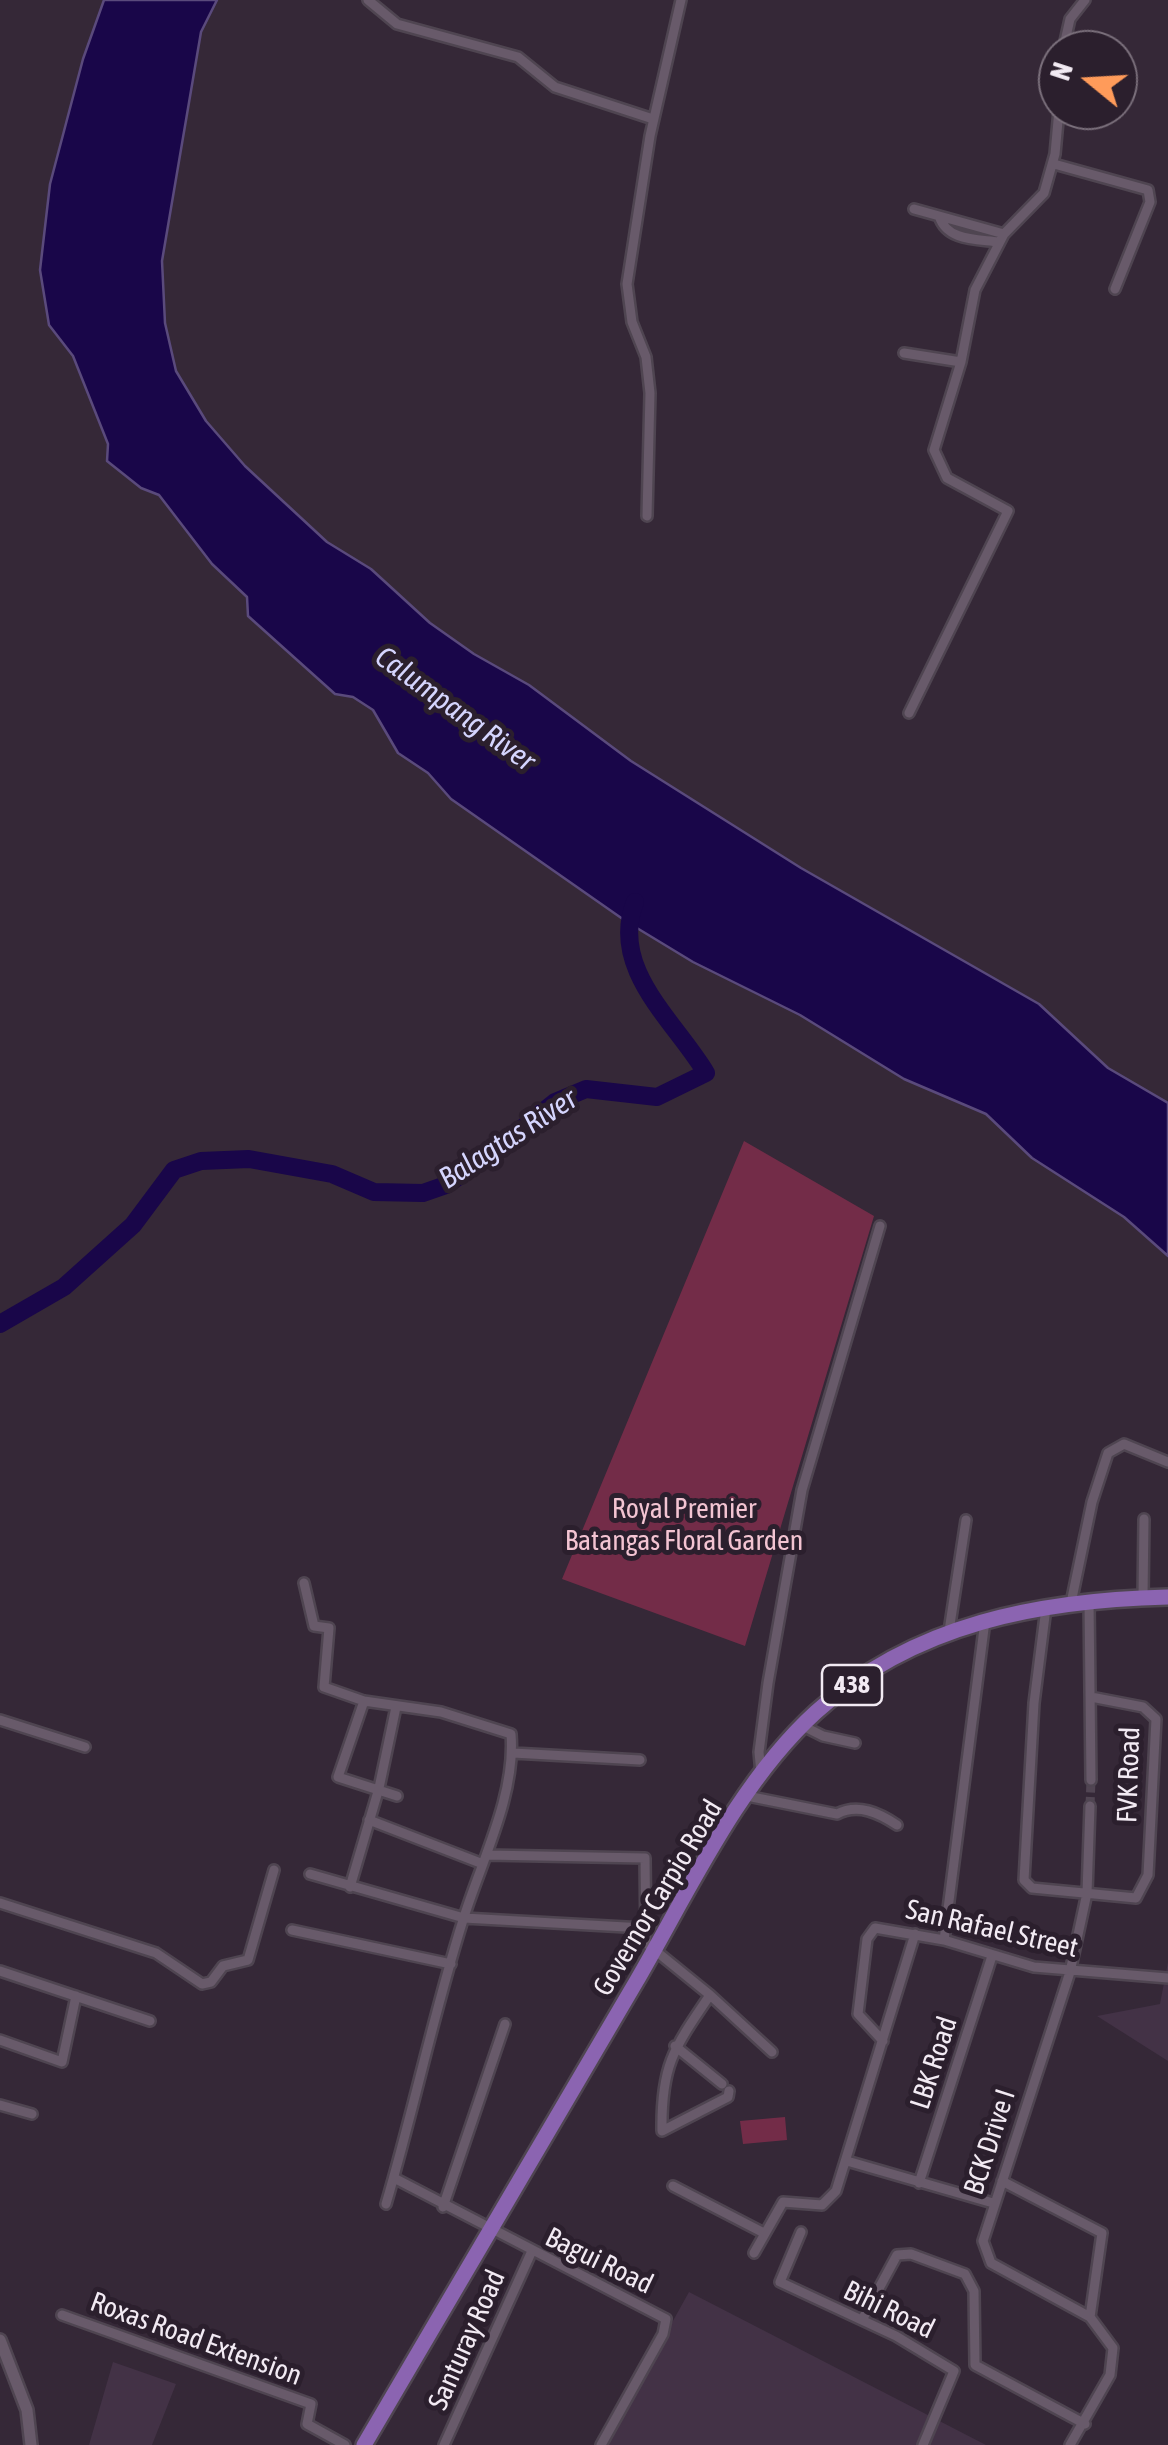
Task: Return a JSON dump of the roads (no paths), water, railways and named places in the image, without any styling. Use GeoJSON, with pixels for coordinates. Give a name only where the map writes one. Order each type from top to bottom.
{"type":"FeatureCollection","features":[{"type":"Feature","properties":{"kind":"main road","name":"Governor Carpio Road"},"geometry":{"type":"LineString","coordinates":[[364,2445],[747,1796],[804,1726],[861,1678],[948,1631],[1046,1606],[1168,1596]]}},
{"type":"Feature","properties":{"kind":"street"},"geometry":{"type":"LineString","coordinates":[[368,0],[397,24],[508,54],[556,88],[653,118]]}},
{"type":"Feature","properties":{"kind":"street"},"geometry":{"type":"LineString","coordinates":[[647,516],[650,393],[646,356],[632,322],[627,284],[653,118],[682,0]]}},
{"type":"Feature","properties":{"kind":"street"},"geometry":{"type":"LineString","coordinates":[[1068,30],[1070,19],[1085,0]]}},
{"type":"Feature","properties":{"kind":"street"},"geometry":{"type":"LineString","coordinates":[[909,713],[1008,511],[946,478],[935,462],[937,434],[961,362],[975,290],[1001,238],[1040,201],[1054,164],[1057,130]]}},
{"type":"Feature","properties":{"kind":"street"},"geometry":{"type":"LineString","coordinates":[[1054,164],[1148,190],[1150,202],[1115,289]]}},
{"type":"Feature","properties":{"kind":"street"},"geometry":{"type":"LineString","coordinates":[[914,209],[939,216],[944,229],[955,235],[1001,238]]}},
{"type":"Feature","properties":{"kind":"street"},"geometry":{"type":"LineString","coordinates":[[904,353],[961,362]]}},
{"type":"Feature","properties":{"kind":"street"},"geometry":{"type":"LineString","coordinates":[[762,1776],[758,1752],[802,1490],[880,1226]]}},
{"type":"Feature","properties":{"kind":"street"},"geometry":{"type":"LineString","coordinates":[[1070,1603],[1092,1502],[1108,1453],[1124,1444],[1168,1462]]}},
{"type":"Feature","properties":{"kind":"street"},"geometry":{"type":"LineString","coordinates":[[1143,1597],[1144,1519]]}},
{"type":"Feature","properties":{"kind":"street"},"geometry":{"type":"LineString","coordinates":[[948,1631],[966,1520]]}},
{"type":"Feature","properties":{"kind":"street"},"geometry":{"type":"LineString","coordinates":[[304,1583],[314,1626],[328,1628],[324,1687],[364,1701],[442,1712],[511,1734],[513,1753],[485,1859],[464,1918],[386,2204]]}},
{"type":"Feature","properties":{"kind":"street"},"geometry":{"type":"LineString","coordinates":[[1089,1601],[1091,1780]]}},
{"type":"Feature","properties":{"kind":"street"},"geometry":{"type":"LineString","coordinates":[[1046,1606],[1034,1703],[1023,1874],[1032,1888],[1087,1893]]}},
{"type":"Feature","properties":{"kind":"street"},"geometry":{"type":"LineString","coordinates":[[944,1940],[985,1619]]}},
{"type":"Feature","properties":{"kind":"street","name":"FVK Road"},"geometry":{"type":"LineString","coordinates":[[1087,1893],[1136,1898],[1148,1876],[1156,1719],[1143,1708],[1092,1697]]}},
{"type":"Feature","properties":{"kind":"street"},"geometry":{"type":"LineString","coordinates":[[364,1701],[338,1777],[396,1796]]}},
{"type":"Feature","properties":{"kind":"street"},"geometry":{"type":"LineString","coordinates":[[350,1887],[379,1788],[396,1707]]}},
{"type":"Feature","properties":{"kind":"street"},"geometry":{"type":"LineString","coordinates":[[0,1720],[86,1747]]}},
{"type":"Feature","properties":{"kind":"street"},"geometry":{"type":"LineString","coordinates":[[804,1726],[855,1744]]}},
{"type":"Feature","properties":{"kind":"street"},"geometry":{"type":"LineString","coordinates":[[513,1753],[640,1760]]}},
{"type":"Feature","properties":{"kind":"street"},"geometry":{"type":"LineString","coordinates":[[747,1796],[837,1814],[847,1809],[878,1812],[897,1826]]}},
{"type":"Feature","properties":{"kind":"street","name":"BCK Drive I"},"geometry":{"type":"LineString","coordinates":[[1090,1806],[1087,1893],[1070,1972],[983,2241],[986,2258],[1090,2317]]}},
{"type":"Feature","properties":{"kind":"street"},"geometry":{"type":"LineString","coordinates":[[369,1820],[485,1859],[645,1858],[646,1943],[772,2052]]}},
{"type":"Feature","properties":{"kind":"street"},"geometry":{"type":"LineString","coordinates":[[0,1903],[156,1953],[202,1984],[212,1982],[227,1964],[245,1963],[274,1870]]}},
{"type":"Feature","properties":{"kind":"street"},"geometry":{"type":"LineString","coordinates":[[310,1874],[464,1918],[644,1928]]}},
{"type":"Feature","properties":{"kind":"street","name":"San Rafael Street"},"geometry":{"type":"LineString","coordinates":[[883,2041],[858,2014],[870,1931],[882,1927],[1070,1972],[1168,1978]]}},
{"type":"Feature","properties":{"kind":"street"},"geometry":{"type":"LineString","coordinates":[[292,1930],[451,1964]]}},
{"type":"Feature","properties":{"kind":"street"},"geometry":{"type":"LineString","coordinates":[[754,2253],[762,2232],[783,2202],[822,2204],[830,2200],[846,2162],[915,1934]]}},
{"type":"Feature","properties":{"kind":"street","name":"LBK Road"},"geometry":{"type":"LineString","coordinates":[[918,2183],[992,1956]]}},
{"type":"Feature","properties":{"kind":"street"},"geometry":{"type":"LineString","coordinates":[[0,1970],[150,2021]]}},
{"type":"Feature","properties":{"kind":"street"},"geometry":{"type":"LineString","coordinates":[[676,2046],[726,2087],[728,2097],[662,2130],[661,2085],[676,2046],[710,1995]]}},
{"type":"Feature","properties":{"kind":"street"},"geometry":{"type":"LineString","coordinates":[[0,2040],[62,2062],[76,1996]]}},
{"type":"Feature","properties":{"kind":"street"},"geometry":{"type":"LineString","coordinates":[[443,2208],[506,2024]]}},
{"type":"Feature","properties":{"kind":"street"},"geometry":{"type":"LineString","coordinates":[[0,2105],[32,2114]]}},
{"type":"Feature","properties":{"kind":"street"},"geometry":{"type":"LineString","coordinates":[[846,2162],[993,2203]]}},
{"type":"Feature","properties":{"kind":"street","name":"Bagui Road"},"geometry":{"type":"LineString","coordinates":[[394,2178],[443,2208],[668,2322],[601,2445]]}},
{"type":"Feature","properties":{"kind":"street"},"geometry":{"type":"LineString","coordinates":[[1002,2181],[1102,2233],[1090,2317],[1107,2337],[1114,2356],[1110,2376],[1070,2445]]}},
{"type":"Feature","properties":{"kind":"street"},"geometry":{"type":"LineString","coordinates":[[672,2186],[762,2232]]}},
{"type":"Feature","properties":{"kind":"street","name":"Bihi Road"},"geometry":{"type":"LineString","coordinates":[[801,2232],[780,2282],[862,2320],[954,2371],[923,2445]]}},
{"type":"Feature","properties":{"kind":"street","name":"Santuray Road"},"geometry":{"type":"LineString","coordinates":[[444,2445],[531,2253]]}},
{"type":"Feature","properties":{"kind":"street"},"geometry":{"type":"LineString","coordinates":[[862,2320],[897,2254],[911,2254],[966,2274],[973,2283],[975,2366]]}},
{"type":"Feature","properties":{"kind":"street","name":"Roxas Road Extension"},"geometry":{"type":"LineString","coordinates":[[62,2315],[311,2404],[307,2424],[345,2445]]}},
{"type":"Feature","properties":{"kind":"street"},"geometry":{"type":"LineString","coordinates":[[0,2340],[27,2410],[31,2445]]}},
{"type":"Feature","properties":{"kind":"street"},"geometry":{"type":"LineString","coordinates":[[954,2371],[975,2366],[1085,2424]]}},
{"type":"Feature","properties":{"kind":"water","name":"Calumpang River"},"geometry":{"type":"Polygon","coordinates":[[[104,0],[217,0],[201,32],[162,261],[165,323],[176,371],[206,421],[245,466],[327,542],[371,569],[430,623],[529,685],[631,761],[801,868],[1039,1004],[1108,1068],[1168,1103],[1168,1256],[1124,1217],[1032,1158],[986,1114],[904,1079],[800,1015],[693,962],[627,922],[451,799],[428,773],[398,753],[373,710],[353,697],[335,694],[248,616],[247,597],[212,564],[159,495],[141,488],[107,461],[108,444],[73,356],[49,325],[40,270],[50,184],[83,59],[104,0]]]}},
{"type":"Feature","properties":{"kind":"waterway","name":"Balagtas River"},"geometry":{"type":"LineString","coordinates":[[0,1324],[64,1287],[133,1225],[174,1170],[201,1161],[249,1159],[332,1174],[374,1192],[423,1193],[446,1185],[480,1162],[555,1102],[586,1089],[657,1097],[706,1073],[638,972],[629,926],[635,902]]}},
{"type":"Feature","properties":{"kind":"tunnel"},"geometry":{"type":"LineString","coordinates":[[1090,1806],[1091,1780]]}},
{"type":"Feature","properties":{"kind":"park label","name":"Royal Premier Batangas Floral Garden"},"geometry":{"type":"Point","coordinates":[684,1525]}}]}
